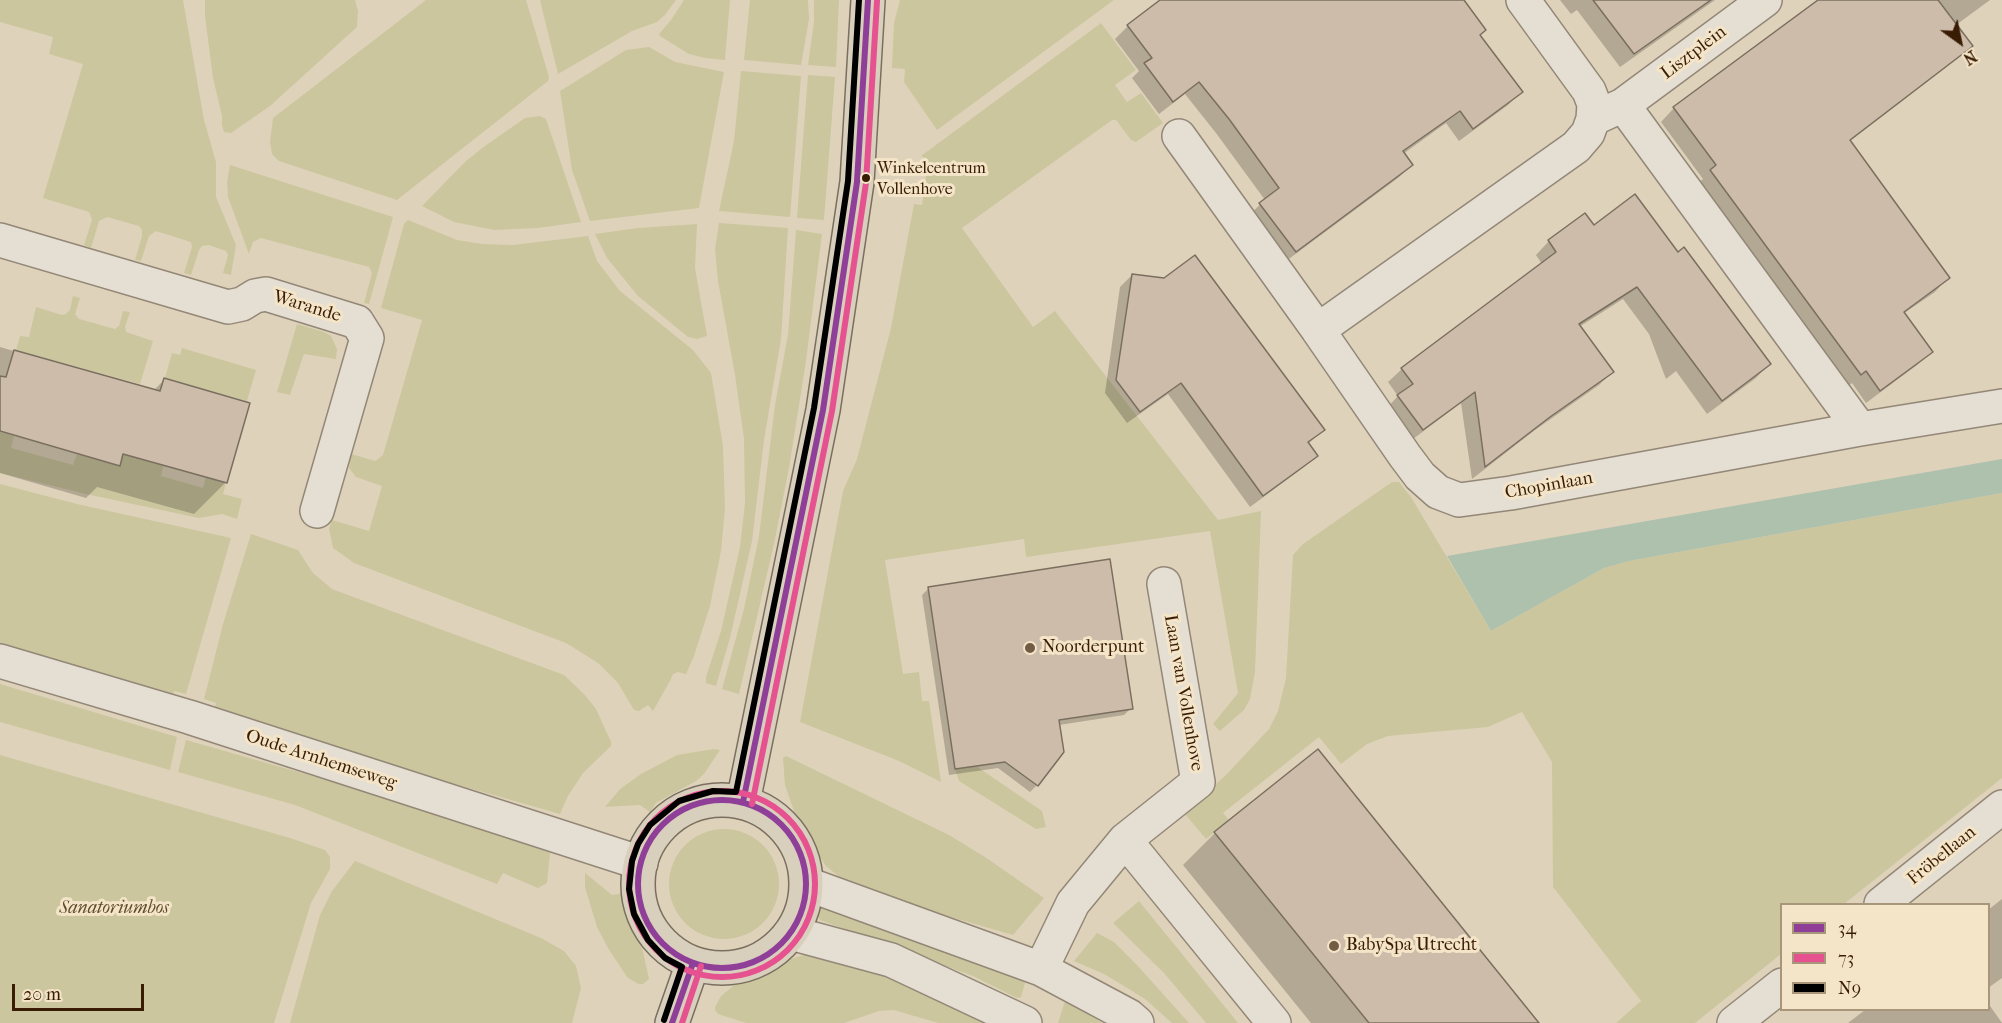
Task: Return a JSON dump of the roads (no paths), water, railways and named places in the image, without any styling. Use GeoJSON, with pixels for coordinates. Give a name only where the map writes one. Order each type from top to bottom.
{"type":"FeatureCollection","features":[{"type":"Feature","properties":{"kind":"main road"},"geometry":{"type":"LineString","coordinates":[[743,802],[823,410],[857,182],[868,0]]}},
{"type":"Feature","properties":{"kind":"main road"},"geometry":{"type":"LineString","coordinates":[[714,800],[743,802],[769,813],[789,832],[802,856],[807,884],[804,907],[791,933],[775,950],[749,964],[721,968],[693,963],[671,951],[654,934],[642,910],[638,889],[641,863],[646,848],[657,831],[684,808],[714,800]]}},
{"type":"Feature","properties":{"kind":"main road"},"geometry":{"type":"LineString","coordinates":[[672,1023],[693,963]]}},
{"type":"Feature","properties":{"kind":"street"},"geometry":{"type":"LineString","coordinates":[[1318,330],[1575,147],[1588,133],[1593,119],[1594,104],[1589,91],[1522,0]]}},
{"type":"Feature","properties":{"kind":"street","name":"Lisztplein"},"geometry":{"type":"LineString","coordinates":[[1623,105],[1765,0]]}},
{"type":"Feature","properties":{"kind":"street"},"geometry":{"type":"LineString","coordinates":[[1593,119],[1623,105],[1860,429]]}},
{"type":"Feature","properties":{"kind":"street","name":"Chopinlaan"},"geometry":{"type":"LineString","coordinates":[[1179,136],[1420,476],[1438,492],[1459,500],[1511,493],[1860,429],[2002,406]]}},
{"type":"Feature","properties":{"kind":"street","name":"Warande"},"geometry":{"type":"LineString","coordinates":[[0,240],[228,307],[266,294],[357,322],[367,338],[317,511]]}},
{"type":"Feature","properties":{"kind":"street","name":"Laan van Vollenhove"},"geometry":{"type":"LineString","coordinates":[[1041,969],[1073,903],[1125,840],[1198,782],[1164,584]]}},
{"type":"Feature","properties":{"kind":"street","name":"Oude Arnhemseweg"},"geometry":{"type":"LineString","coordinates":[[0,661],[189,717],[641,863]]}},
{"type":"Feature","properties":{"kind":"street","name":"Fröbellaan"},"geometry":{"type":"LineString","coordinates":[[1882,903],[2002,807]]}},
{"type":"Feature","properties":{"kind":"street"},"geometry":{"type":"LineString","coordinates":[[1125,840],[1274,1023]]}},
{"type":"Feature","properties":{"kind":"street"},"geometry":{"type":"LineString","coordinates":[[807,884],[1041,969],[1129,1016],[1137,1023]]}},
{"type":"Feature","properties":{"kind":"street"},"geometry":{"type":"LineString","coordinates":[[791,933],[891,960],[1025,1023]]}},
{"type":"Feature","properties":{"kind":"street"},"geometry":{"type":"LineString","coordinates":[[1734,1023],[1780,987]]}},
{"type":"Feature","properties":{"kind":"place","name":"Winkelcentrum Vollenhove"},"geometry":{"type":"Point","coordinates":[866,178]}},
{"type":"Feature","properties":{"kind":"place","name":"Noorderpunt"},"geometry":{"type":"Point","coordinates":[1030,648]}},
{"type":"Feature","properties":{"kind":"place","name":"BabySpa Utrecht"},"geometry":{"type":"Point","coordinates":[1334,946]}},
{"type":"Feature","properties":{"kind":"park label","name":"Sanatoriumbos"},"geometry":{"type":"Point","coordinates":[114,909]}}]}
